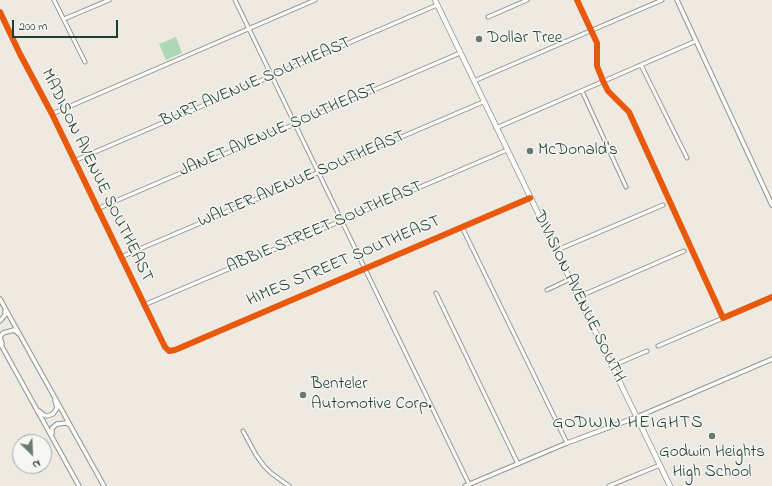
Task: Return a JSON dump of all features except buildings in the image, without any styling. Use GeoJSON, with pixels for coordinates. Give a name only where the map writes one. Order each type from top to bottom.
{"type":"FeatureCollection","features":[{"type":"Feature","properties":{"kind":"main road","name":"DIVISION AVENUE SOUTH"},"geometry":{"type":"LineString","coordinates":[[435,0],[555,251],[670,486]]}},
{"type":"Feature","properties":{"kind":"street"},"geometry":{"type":"LineString","coordinates":[[54,0],[85,62]]}},
{"type":"Feature","properties":{"kind":"street"},"geometry":{"type":"LineString","coordinates":[[64,19],[109,0]]}},
{"type":"Feature","properties":{"kind":"street"},"geometry":{"type":"LineString","coordinates":[[234,0],[249,28],[470,485]]}},
{"type":"Feature","properties":{"kind":"street"},"geometry":{"type":"LineString","coordinates":[[52,114],[315,0]]}},
{"type":"Feature","properties":{"kind":"street"},"geometry":{"type":"LineString","coordinates":[[488,17],[527,0]]}},
{"type":"Feature","properties":{"kind":"street"},"geometry":{"type":"LineString","coordinates":[[577,0],[591,31]]}},
{"type":"Feature","properties":{"kind":"street"},"geometry":{"type":"LineString","coordinates":[[474,81],[662,0]]}},
{"type":"Feature","properties":{"kind":"street"},"geometry":{"type":"LineString","coordinates":[[676,0],[772,205]]}},
{"type":"Feature","properties":{"kind":"street","name":"BURT AVENUE SOUTHEAST"},"geometry":{"type":"LineString","coordinates":[[74,161],[437,5]]}},
{"type":"Feature","properties":{"kind":"street","name":"MADISON AVENUE SOUTHEAST"},"geometry":{"type":"LineString","coordinates":[[0,12],[20,54],[52,114],[164,347],[169,351]]}},
{"type":"Feature","properties":{"kind":"street"},"geometry":{"type":"LineString","coordinates":[[496,128],[696,41]]}},
{"type":"Feature","properties":{"kind":"street","name":"JANET AVENUE SOUTHEAST"},"geometry":{"type":"LineString","coordinates":[[97,209],[296,125],[460,53]]}},
{"type":"Feature","properties":{"kind":"street"},"geometry":{"type":"LineString","coordinates":[[642,65],[687,158]]}},
{"type":"Feature","properties":{"kind":"street"},"geometry":{"type":"LineString","coordinates":[[582,91],[626,187]]}},
{"type":"Feature","properties":{"kind":"street","name":"WALTER AVENUE SOUTHEAST"},"geometry":{"type":"LineString","coordinates":[[121,257],[483,102]]}},
{"type":"Feature","properties":{"kind":"street","name":"ABBIE STREET SOUTHEAST"},"geometry":{"type":"LineString","coordinates":[[144,305],[507,150]]}},
{"type":"Feature","properties":{"kind":"street","name":"HIMES STREET SOUTHEAST"},"geometry":{"type":"LineString","coordinates":[[169,351],[175,350],[365,270],[530,198]]}},
{"type":"Feature","properties":{"kind":"street"},"geometry":{"type":"LineString","coordinates":[[555,251],[663,205]]}},
{"type":"Feature","properties":{"kind":"street"},"geometry":{"type":"LineString","coordinates":[[462,227],[567,443]]}},
{"type":"Feature","properties":{"kind":"street"},"geometry":{"type":"LineString","coordinates":[[578,297],[684,251]]}},
{"type":"Feature","properties":{"kind":"street"},"geometry":{"type":"LineString","coordinates":[[547,290],[570,279]]}},
{"type":"Feature","properties":{"kind":"street"},"geometry":{"type":"LineString","coordinates":[[436,293],[518,464]]}},
{"type":"Feature","properties":{"kind":"street"},"geometry":{"type":"LineString","coordinates":[[658,346],[772,297]]}},
{"type":"Feature","properties":{"kind":"street"},"geometry":{"type":"LineString","coordinates":[[0,299],[104,486]]}},
{"type":"Feature","properties":{"kind":"street"},"geometry":{"type":"LineString","coordinates":[[0,321],[5,315],[5,308]]}},
{"type":"Feature","properties":{"kind":"street"},"geometry":{"type":"LineString","coordinates":[[3,348],[0,337],[3,333],[14,330],[20,334]]}},
{"type":"Feature","properties":{"kind":"street"},"geometry":{"type":"LineString","coordinates":[[0,343],[51,434]]}},
{"type":"Feature","properties":{"kind":"street"},"geometry":{"type":"LineString","coordinates":[[612,366],[647,351]]}},
{"type":"Feature","properties":{"kind":"street"},"geometry":{"type":"LineString","coordinates":[[465,486],[567,443],[637,417],[772,359]]}},
{"type":"Feature","properties":{"kind":"street"},"geometry":{"type":"LineString","coordinates":[[34,405],[44,416],[53,414],[57,408],[53,395]]}},
{"type":"Feature","properties":{"kind":"street"},"geometry":{"type":"LineString","coordinates":[[52,434],[52,428],[55,425],[66,423],[71,426]]}},
{"type":"Feature","properties":{"kind":"street"},"geometry":{"type":"LineString","coordinates":[[243,431],[256,455],[264,466],[289,486]]}},
{"type":"Feature","properties":{"kind":"street"},"geometry":{"type":"LineString","coordinates":[[52,436],[79,486]]}},
{"type":"Feature","properties":{"kind":"street"},"geometry":{"type":"LineString","coordinates":[[609,486],[660,465]]}},
{"type":"Feature","properties":{"kind":"green space"},"geometry":{"type":"Polygon","coordinates":[[[176,37],[182,53],[166,60],[159,44],[176,37]]]}},
{"type":"Feature","properties":{"kind":"cycle path"},"geometry":{"type":"LineString","coordinates":[[577,0],[597,43],[597,66],[603,81],[608,91],[629,112],[723,318],[772,297]]}},
{"type":"Feature","properties":{"kind":"cycle path"},"geometry":{"type":"LineString","coordinates":[[0,12],[20,54],[52,114],[162,341],[169,351],[175,350],[530,198]]}},
{"type":"Feature","properties":{"kind":"place","name":"Dollar Tree"},"geometry":{"type":"Point","coordinates":[479,39]}},
{"type":"Feature","properties":{"kind":"place","name":"McDonald's"},"geometry":{"type":"Point","coordinates":[530,151]}},
{"type":"Feature","properties":{"kind":"place","name":"Benteler Automotive Corp."},"geometry":{"type":"Point","coordinates":[303,395]}},
{"type":"Feature","properties":{"kind":"place","name":"Godwin Heights High School"},"geometry":{"type":"Point","coordinates":[712,436]}},
{"type":"Feature","properties":{"kind":"district","name":"GODWIN HEIGHTS"},"geometry":{"type":"Point","coordinates":[628,424]}}]}
